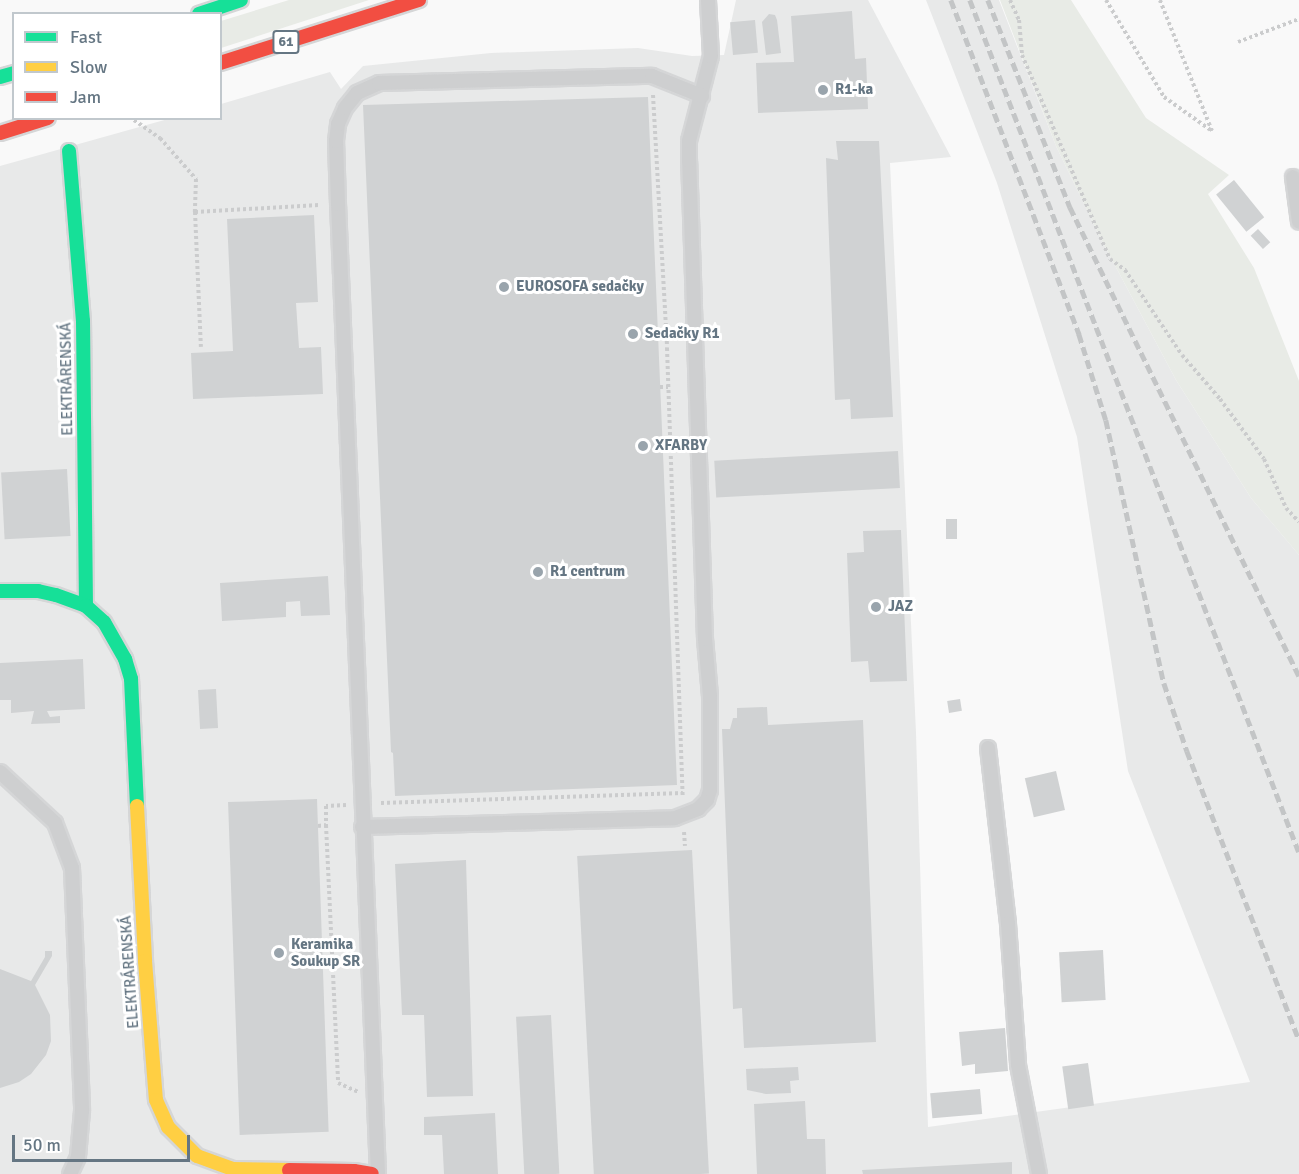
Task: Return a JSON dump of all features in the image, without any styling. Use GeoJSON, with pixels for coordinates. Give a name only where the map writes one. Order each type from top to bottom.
{"type":"FeatureCollection","features":[{"type":"Feature","properties":{"kind":"street"},"geometry":{"type":"LineString","coordinates":[[205,12],[241,0]]}},
{"type":"Feature","properties":{"kind":"street","name":"61"},"geometry":{"type":"LineString","coordinates":[[222,62],[419,0]]}},
{"type":"Feature","properties":{"kind":"street"},"geometry":{"type":"LineString","coordinates":[[0,133],[42,120]]}},
{"type":"Feature","properties":{"kind":"street","name":"ELEKTRÁRENSKÁ"},"geometry":{"type":"LineString","coordinates":[[69,151],[83,321],[86,606]]}},
{"type":"Feature","properties":{"kind":"street","name":"ELEKTRÁRENSKÁ"},"geometry":{"type":"LineString","coordinates":[[0,591],[38,591],[86,606],[104,622],[125,659],[131,679],[145,961],[156,1100],[161,1116],[184,1146],[196,1156],[222,1167],[241,1170],[354,1171],[372,1174]]}},
{"type":"Feature","properties":{"kind":"lane"},"geometry":{"type":"LineString","coordinates":[[362,827],[675,819],[698,810],[708,800],[710,790],[710,696],[705,639],[689,141],[711,56],[708,0]]}},
{"type":"Feature","properties":{"kind":"lane"},"geometry":{"type":"LineString","coordinates":[[378,1174],[373,1100],[338,204],[336,141],[338,124],[345,108],[357,93],[368,86],[379,83],[652,76],[702,96]]}},
{"type":"Feature","properties":{"kind":"lane"},"geometry":{"type":"LineString","coordinates":[[1293,177],[1299,222]]}},
{"type":"Feature","properties":{"kind":"lane"},"geometry":{"type":"LineString","coordinates":[[988,748],[1008,924],[1018,1065],[1039,1174]]}},
{"type":"Feature","properties":{"kind":"lane"},"geometry":{"type":"LineString","coordinates":[[0,772],[55,823],[72,868],[82,1111],[78,1157],[70,1174]]}},
{"type":"Feature","properties":{"kind":"path"},"geometry":{"type":"LineString","coordinates":[[1010,0],[1019,20],[1022,55],[1110,259],[1125,270],[1182,355],[1220,399],[1264,459],[1286,508],[1299,522]]}},
{"type":"Feature","properties":{"kind":"path"},"geometry":{"type":"LineString","coordinates":[[1106,0],[1164,97],[1212,131],[1160,0]]}},
{"type":"Feature","properties":{"kind":"path"},"geometry":{"type":"LineString","coordinates":[[1238,42],[1299,19]]}},
{"type":"Feature","properties":{"kind":"path"},"geometry":{"type":"LineString","coordinates":[[652,76],[668,387],[685,846]]}},
{"type":"Feature","properties":{"kind":"path"},"geometry":{"type":"LineString","coordinates":[[134,120],[160,138],[196,178],[195,212],[201,347]]}},
{"type":"Feature","properties":{"kind":"path"},"geometry":{"type":"LineString","coordinates":[[195,212],[338,204]]}},
{"type":"Feature","properties":{"kind":"path"},"geometry":{"type":"LineString","coordinates":[[660,387],[668,387]]}},
{"type":"Feature","properties":{"kind":"path"},"geometry":{"type":"LineString","coordinates":[[373,1100],[338,1083],[326,806],[683,793]]}},
{"type":"Feature","properties":{"kind":"path"},"geometry":{"type":"LineString","coordinates":[[318,826],[326,825]]}},
{"type":"Feature","properties":{"kind":"shaded area"},"geometry":{"type":"Polygon","coordinates":[[[289,0],[369,0],[222,48],[222,21],[289,0]]]}},
{"type":"Feature","properties":{"kind":"shaded area","name":"R1 centrum"},"geometry":{"type":"Polygon","coordinates":[[[736,0],[868,0],[951,157],[890,163],[916,733],[928,1127],[1250,1082],[1128,771],[1077,437],[997,183],[926,0],[999,0],[1056,146],[1102,241],[1176,380],[1251,498],[1299,555],[1299,1174],[0,1174],[0,166],[164,120],[222,120],[222,104],[330,72],[341,89],[363,66],[491,53],[638,48],[692,56],[724,55],[736,0]]]}},
{"type":"Feature","properties":{"kind":"shaded area"},"geometry":{"type":"Polygon","coordinates":[[[1000,0],[1071,0],[1146,118],[1229,175],[1208,194],[1254,268],[1299,381],[1299,555],[1251,498],[1176,380],[1102,241],[1056,146],[1000,0]]]}},
{"type":"Feature","properties":{"kind":"building"},"geometry":{"type":"Polygon","coordinates":[[[852,11],[855,59],[866,58],[868,109],[758,113],[756,63],[794,62],[791,16],[852,11]]]}},
{"type":"Feature","properties":{"kind":"building"},"geometry":{"type":"Polygon","coordinates":[[[769,14],[775,15],[777,20],[781,53],[766,55],[762,22],[769,14]]]}},
{"type":"Feature","properties":{"kind":"building"},"geometry":{"type":"Polygon","coordinates":[[[755,20],[758,53],[733,55],[730,22],[755,20]]]}},
{"type":"Feature","properties":{"kind":"building","name":"R1 centrum"},"geometry":{"type":"Polygon","coordinates":[[[648,97],[677,785],[395,796],[393,753],[391,752],[363,105],[648,97]]]}},
{"type":"Feature","properties":{"kind":"building"},"geometry":{"type":"Polygon","coordinates":[[[836,141],[879,141],[893,417],[851,419],[850,399],[835,400],[826,158],[838,160],[836,141]]]}},
{"type":"Feature","properties":{"kind":"building"},"geometry":{"type":"Polygon","coordinates":[[[1234,180],[1264,217],[1246,232],[1216,194],[1234,180]]]}},
{"type":"Feature","properties":{"kind":"building"},"geometry":{"type":"Polygon","coordinates":[[[314,215],[318,302],[296,303],[299,348],[321,347],[323,394],[193,399],[191,353],[233,351],[227,219],[314,215]]]}},
{"type":"Feature","properties":{"kind":"building"},"geometry":{"type":"Polygon","coordinates":[[[1258,229],[1270,242],[1263,249],[1251,236],[1258,229]]]}},
{"type":"Feature","properties":{"kind":"building"},"geometry":{"type":"Polygon","coordinates":[[[898,451],[900,488],[716,498],[714,461],[898,451]]]}},
{"type":"Feature","properties":{"kind":"building"},"geometry":{"type":"Polygon","coordinates":[[[67,469],[71,536],[5,539],[1,472],[67,469]]]}},
{"type":"Feature","properties":{"kind":"building"},"geometry":{"type":"Polygon","coordinates":[[[946,519],[957,519],[957,539],[946,539],[946,519]]]}},
{"type":"Feature","properties":{"kind":"building","name":"JAZ"},"geometry":{"type":"Polygon","coordinates":[[[901,530],[907,681],[870,682],[868,661],[851,662],[847,553],[864,552],[863,531],[901,530]]]}},
{"type":"Feature","properties":{"kind":"building"},"geometry":{"type":"Polygon","coordinates":[[[328,576],[330,615],[301,616],[300,601],[286,602],[286,617],[222,621],[220,583],[328,576]]]}},
{"type":"Feature","properties":{"kind":"building"},"geometry":{"type":"Polygon","coordinates":[[[83,659],[85,709],[47,711],[50,717],[60,716],[60,723],[31,724],[34,711],[11,713],[11,700],[0,700],[0,663],[83,659]]]}},
{"type":"Feature","properties":{"kind":"building"},"geometry":{"type":"Polygon","coordinates":[[[216,689],[218,728],[200,729],[198,690],[216,689]]]}},
{"type":"Feature","properties":{"kind":"building"},"geometry":{"type":"Polygon","coordinates":[[[960,699],[962,711],[949,713],[947,701],[960,699]]]}},
{"type":"Feature","properties":{"kind":"building"},"geometry":{"type":"Polygon","coordinates":[[[767,707],[768,725],[863,720],[876,1042],[744,1048],[742,1008],[733,1009],[722,729],[730,729],[733,718],[737,718],[737,708],[767,707]]]}},
{"type":"Feature","properties":{"kind":"building"},"geometry":{"type":"Polygon","coordinates":[[[1056,771],[1065,810],[1034,817],[1025,778],[1056,771]]]}},
{"type":"Feature","properties":{"kind":"building","name":"Keramika Soukup SR"},"geometry":{"type":"Polygon","coordinates":[[[317,799],[329,1132],[240,1135],[228,802],[317,799]]]}},
{"type":"Feature","properties":{"kind":"building"},"geometry":{"type":"Polygon","coordinates":[[[692,850],[709,1174],[594,1174],[577,856],[692,850]]]}},
{"type":"Feature","properties":{"kind":"building"},"geometry":{"type":"Polygon","coordinates":[[[466,860],[473,1096],[427,1097],[424,1015],[402,1015],[395,864],[466,860]]]}},
{"type":"Feature","properties":{"kind":"building"},"geometry":{"type":"Polygon","coordinates":[[[1103,950],[1106,1000],[1062,1002],[1059,952],[1103,950]]]}},
{"type":"Feature","properties":{"kind":"building"},"geometry":{"type":"Polygon","coordinates":[[[45,951],[52,951],[52,956],[35,985],[50,1015],[51,1041],[46,1055],[31,1074],[19,1082],[0,1088],[0,969],[31,981],[45,957],[45,951]]]}},
{"type":"Feature","properties":{"kind":"building"},"geometry":{"type":"Polygon","coordinates":[[[551,1015],[559,1174],[524,1174],[516,1017],[551,1015]]]}},
{"type":"Feature","properties":{"kind":"building"},"geometry":{"type":"Polygon","coordinates":[[[1005,1028],[1008,1071],[975,1074],[975,1064],[962,1066],[959,1032],[1005,1028]]]}},
{"type":"Feature","properties":{"kind":"building"},"geometry":{"type":"Polygon","coordinates":[[[1088,1063],[1094,1106],[1068,1109],[1062,1067],[1088,1063]]]}},
{"type":"Feature","properties":{"kind":"building"},"geometry":{"type":"Polygon","coordinates":[[[798,1067],[799,1080],[790,1081],[791,1093],[766,1094],[747,1090],[746,1069],[798,1067]]]}},
{"type":"Feature","properties":{"kind":"building"},"geometry":{"type":"Polygon","coordinates":[[[980,1089],[982,1114],[932,1118],[930,1093],[980,1089]]]}},
{"type":"Feature","properties":{"kind":"building"},"geometry":{"type":"Polygon","coordinates":[[[805,1101],[807,1139],[825,1139],[826,1174],[757,1174],[754,1104],[805,1101]]]}},
{"type":"Feature","properties":{"kind":"building"},"geometry":{"type":"Polygon","coordinates":[[[495,1113],[498,1174],[444,1174],[442,1135],[424,1135],[424,1117],[495,1113]]]}},
{"type":"Feature","properties":{"kind":"building"},"geometry":{"type":"Polygon","coordinates":[[[1012,1162],[1012,1174],[863,1174],[862,1170],[1012,1162]]]}},
{"type":"Feature","properties":{"kind":"railway"},"geometry":{"type":"LineString","coordinates":[[951,0],[1079,334],[1106,420],[1164,683],[1187,751],[1299,1040]]}},
{"type":"Feature","properties":{"kind":"railway"},"geometry":{"type":"LineString","coordinates":[[970,0],[1299,852]]}},
{"type":"Feature","properties":{"kind":"railway"},"geometry":{"type":"LineString","coordinates":[[988,0],[1070,207],[1299,676]]}},
{"type":"Feature","properties":{"kind":"traffic: fast"},"geometry":{"type":"LineString","coordinates":[[205,12],[241,0]]}},
{"type":"Feature","properties":{"kind":"traffic: fast"},"geometry":{"type":"LineString","coordinates":[[0,77],[12,74]]}},
{"type":"Feature","properties":{"kind":"traffic: fast"},"geometry":{"type":"LineString","coordinates":[[69,151],[83,321],[86,606]]}},
{"type":"Feature","properties":{"kind":"traffic: fast"},"geometry":{"type":"LineString","coordinates":[[0,591],[38,591],[56,595],[86,606],[104,622],[125,659],[131,679],[137,806]]}},
{"type":"Feature","properties":{"kind":"traffic: slow"},"geometry":{"type":"LineString","coordinates":[[137,806],[145,961],[156,1100],[168,1127],[197,1156],[232,1169],[289,1170]]}},
{"type":"Feature","properties":{"kind":"traffic: jam"},"geometry":{"type":"LineString","coordinates":[[222,62],[419,0]]}},
{"type":"Feature","properties":{"kind":"traffic: jam"},"geometry":{"type":"LineString","coordinates":[[0,133],[42,120]]}},
{"type":"Feature","properties":{"kind":"traffic: jam"},"geometry":{"type":"LineString","coordinates":[[289,1170],[354,1171],[372,1174]]}},
{"type":"Feature","properties":{"kind":"place","name":"R1-ka"},"geometry":{"type":"Point","coordinates":[823,90]}},
{"type":"Feature","properties":{"kind":"place","name":"EUROSOFA sedačky"},"geometry":{"type":"Point","coordinates":[504,287]}},
{"type":"Feature","properties":{"kind":"place","name":"Sedačky R1"},"geometry":{"type":"Point","coordinates":[633,334]}},
{"type":"Feature","properties":{"kind":"place","name":"XFARBY"},"geometry":{"type":"Point","coordinates":[643,446]}},
{"type":"Feature","properties":{"kind":"place","name":"R1 centrum"},"geometry":{"type":"Point","coordinates":[538,572]}},
{"type":"Feature","properties":{"kind":"place","name":"JAZ"},"geometry":{"type":"Point","coordinates":[876,607]}},
{"type":"Feature","properties":{"kind":"place","name":"Keramika Soukup SR"},"geometry":{"type":"Point","coordinates":[279,953]}}]}
